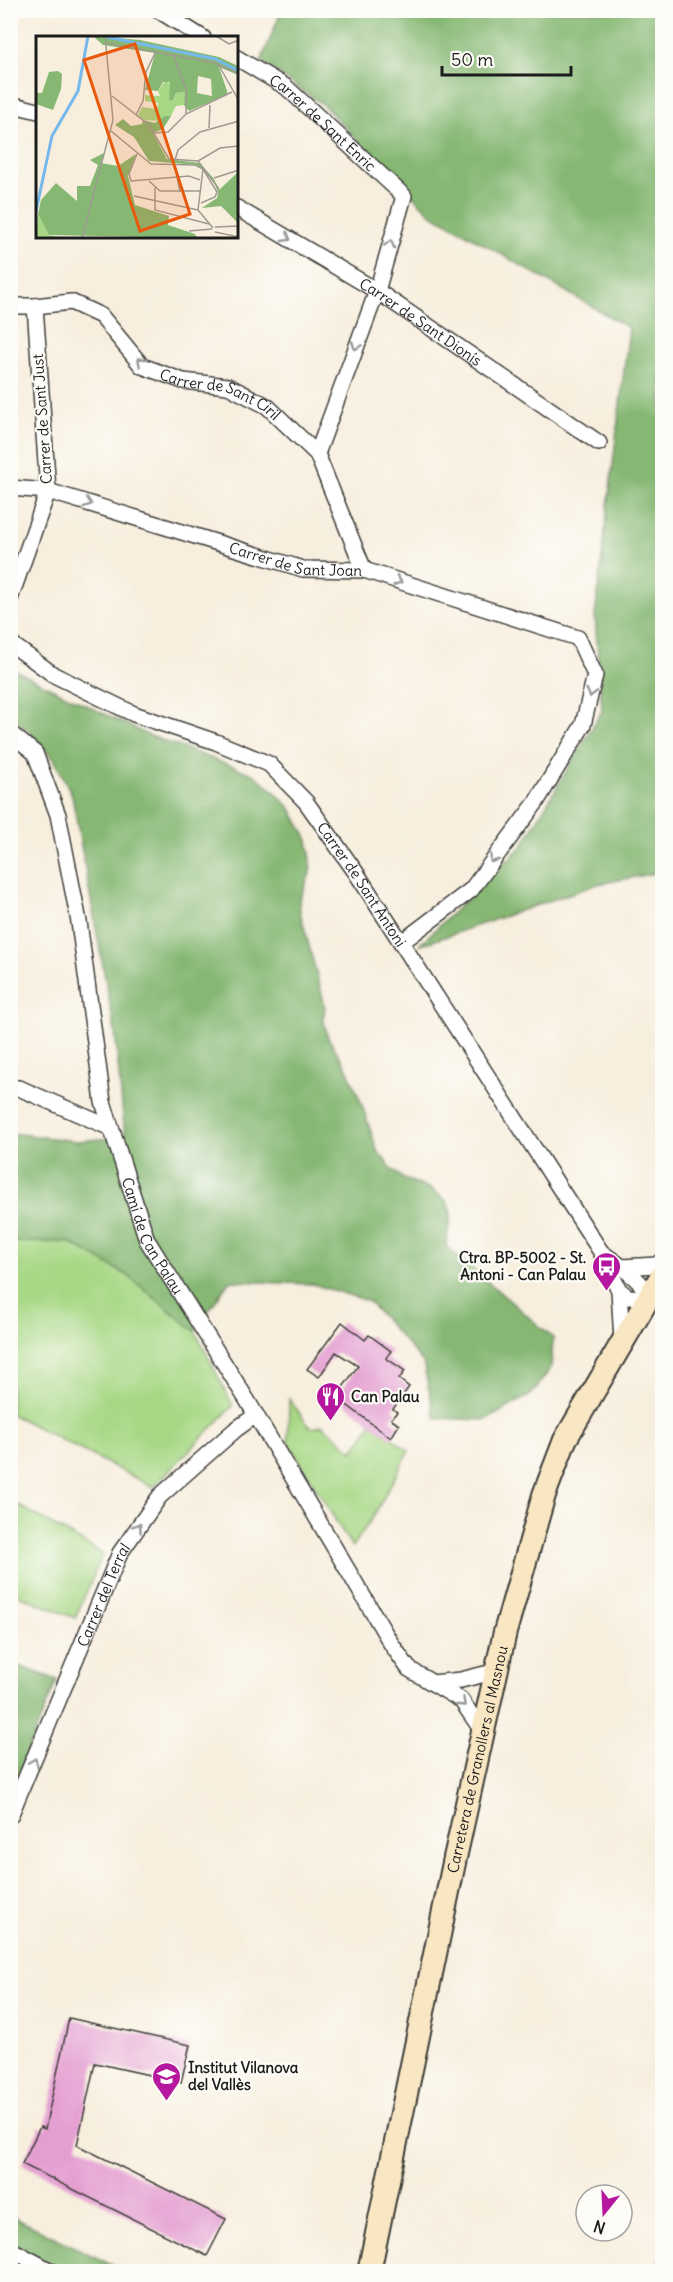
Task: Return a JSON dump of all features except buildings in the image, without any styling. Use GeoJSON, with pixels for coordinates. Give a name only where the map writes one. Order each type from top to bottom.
{"type":"FeatureCollection","features":[{"type":"Feature","properties":{"kind":"main road","name":"Carretera de Granollers al Masnou"},"geometry":{"type":"LineString","coordinates":[[369,2271],[505,1632],[553,1467],[565,1440],[663,1275]]}},
{"type":"Feature","properties":{"kind":"street"},"geometry":{"type":"LineString","coordinates":[[158,10],[200,36]]}},
{"type":"Feature","properties":{"kind":"street","name":"Carrer de Sant Enric"},"geometry":{"type":"LineString","coordinates":[[238,59],[286,87],[404,196],[376,291]]}},
{"type":"Feature","properties":{"kind":"street"},"geometry":{"type":"LineString","coordinates":[[10,104],[36,110]]}},
{"type":"Feature","properties":{"kind":"street","name":"Carrer de Sant Dionís"},"geometry":{"type":"LineString","coordinates":[[238,209],[376,291],[598,443]]}},
{"type":"Feature","properties":{"kind":"street"},"geometry":{"type":"LineString","coordinates":[[317,454],[376,291]]}},
{"type":"Feature","properties":{"kind":"street","name":"Carrer de Sant Ciril"},"geometry":{"type":"LineString","coordinates":[[10,306],[71,302],[100,316],[142,366],[183,381],[228,386],[267,406],[317,454],[364,570]]}},
{"type":"Feature","properties":{"kind":"street","name":"Carrer de Sant Just"},"geometry":{"type":"LineString","coordinates":[[10,598],[48,491],[35,306]]}},
{"type":"Feature","properties":{"kind":"street","name":"Carrer de Sant Joan"},"geometry":{"type":"LineString","coordinates":[[10,488],[48,491],[303,569],[364,570],[578,638],[595,675],[583,725],[535,804],[471,890],[402,942]]}},
{"type":"Feature","properties":{"kind":"street","name":"Carrer de Sant Antoni"},"geometry":{"type":"LineString","coordinates":[[10,642],[54,675],[134,714],[216,742],[269,764],[306,802],[402,942],[601,1252],[619,1290],[622,1342]]}},
{"type":"Feature","properties":{"kind":"street","name":"Camí de Can Palau"},"geometry":{"type":"LineString","coordinates":[[10,733],[35,753],[58,815],[79,922],[103,1102],[147,1240],[256,1415],[392,1645],[409,1669],[461,1700],[483,1732]]}},
{"type":"Feature","properties":{"kind":"street"},"geometry":{"type":"LineString","coordinates":[[10,1088],[19,1088],[111,1128]]}},
{"type":"Feature","properties":{"kind":"street","name":"Carrer de Sant Antoni"},"geometry":{"type":"LineString","coordinates":[[601,1252],[622,1267],[647,1291],[649,1298]]}},
{"type":"Feature","properties":{"kind":"street"},"geometry":{"type":"LineString","coordinates":[[622,1267],[656,1265],[663,1261]]}},
{"type":"Feature","properties":{"kind":"street"},"geometry":{"type":"LineString","coordinates":[[619,1290],[628,1297],[649,1298]]}},
{"type":"Feature","properties":{"kind":"street","name":"Carrer del Terral"},"geometry":{"type":"LineString","coordinates":[[10,1816],[120,1553],[160,1496],[235,1430],[256,1415]]}},
{"type":"Feature","properties":{"kind":"street"},"geometry":{"type":"LineString","coordinates":[[432,1683],[460,1680],[497,1671]]}},
{"type":"Feature","properties":{"kind":"street"},"geometry":{"type":"LineString","coordinates":[[10,2248],[53,2271]]}},
{"type":"Feature","properties":{"kind":"green space"},"geometry":{"type":"Polygon","coordinates":[[[281,11],[662,11],[662,872],[598,884],[418,946],[522,846],[602,711],[595,616],[629,328],[430,213],[322,104],[261,62],[281,11]]]}},
{"type":"Feature","properties":{"kind":"green space"},"geometry":{"type":"Polygon","coordinates":[[[10,668],[148,735],[253,774],[291,809],[308,840],[310,873],[299,902],[300,912],[323,998],[325,1008],[323,1018],[328,1038],[346,1066],[377,1150],[402,1178],[431,1189],[447,1201],[451,1213],[446,1246],[553,1338],[551,1368],[532,1394],[486,1420],[435,1418],[423,1362],[368,1301],[313,1284],[229,1281],[195,1331],[127,1275],[69,1242],[11,1242],[11,1133],[76,1141],[125,1137],[115,1033],[72,795],[54,759],[27,729],[11,718],[10,668]]]}},
{"type":"Feature","properties":{"kind":"green space"},"geometry":{"type":"Polygon","coordinates":[[[10,1242],[69,1242],[127,1275],[195,1331],[233,1406],[153,1487],[11,1414],[10,1242]]]}},
{"type":"Feature","properties":{"kind":"green space"},"geometry":{"type":"Polygon","coordinates":[[[289,1399],[309,1426],[314,1428],[322,1425],[353,1451],[372,1423],[409,1451],[373,1517],[352,1547],[288,1442],[289,1399]]]}},
{"type":"Feature","properties":{"kind":"green space"},"geometry":{"type":"Polygon","coordinates":[[[11,1501],[103,1554],[75,1618],[11,1592],[11,1501]]]}},
{"type":"Feature","properties":{"kind":"green space"},"geometry":{"type":"Polygon","coordinates":[[[10,1663],[57,1680],[11,1791],[10,1663]]]}},
{"type":"Feature","properties":{"kind":"green space"},"geometry":{"type":"Polygon","coordinates":[[[11,2216],[124,2271],[11,2271],[11,2216]]]}},
{"type":"Feature","properties":{"kind":"waterway"},"geometry":{"type":"LineString","coordinates":[[655,2272],[662,2260]]}},
{"type":"Feature","properties":{"kind":"place","name":"Ctra. BP-5002 - St. Antoni - Can Palau"},"geometry":{"type":"Point","coordinates":[607,1292]}},
{"type":"Feature","properties":{"kind":"place","name":"Can Palau"},"geometry":{"type":"Point","coordinates":[330,1422]}},
{"type":"Feature","properties":{"kind":"place","name":"Institut Vilanova del Vallès"},"geometry":{"type":"Point","coordinates":[167,2102]}}]}
